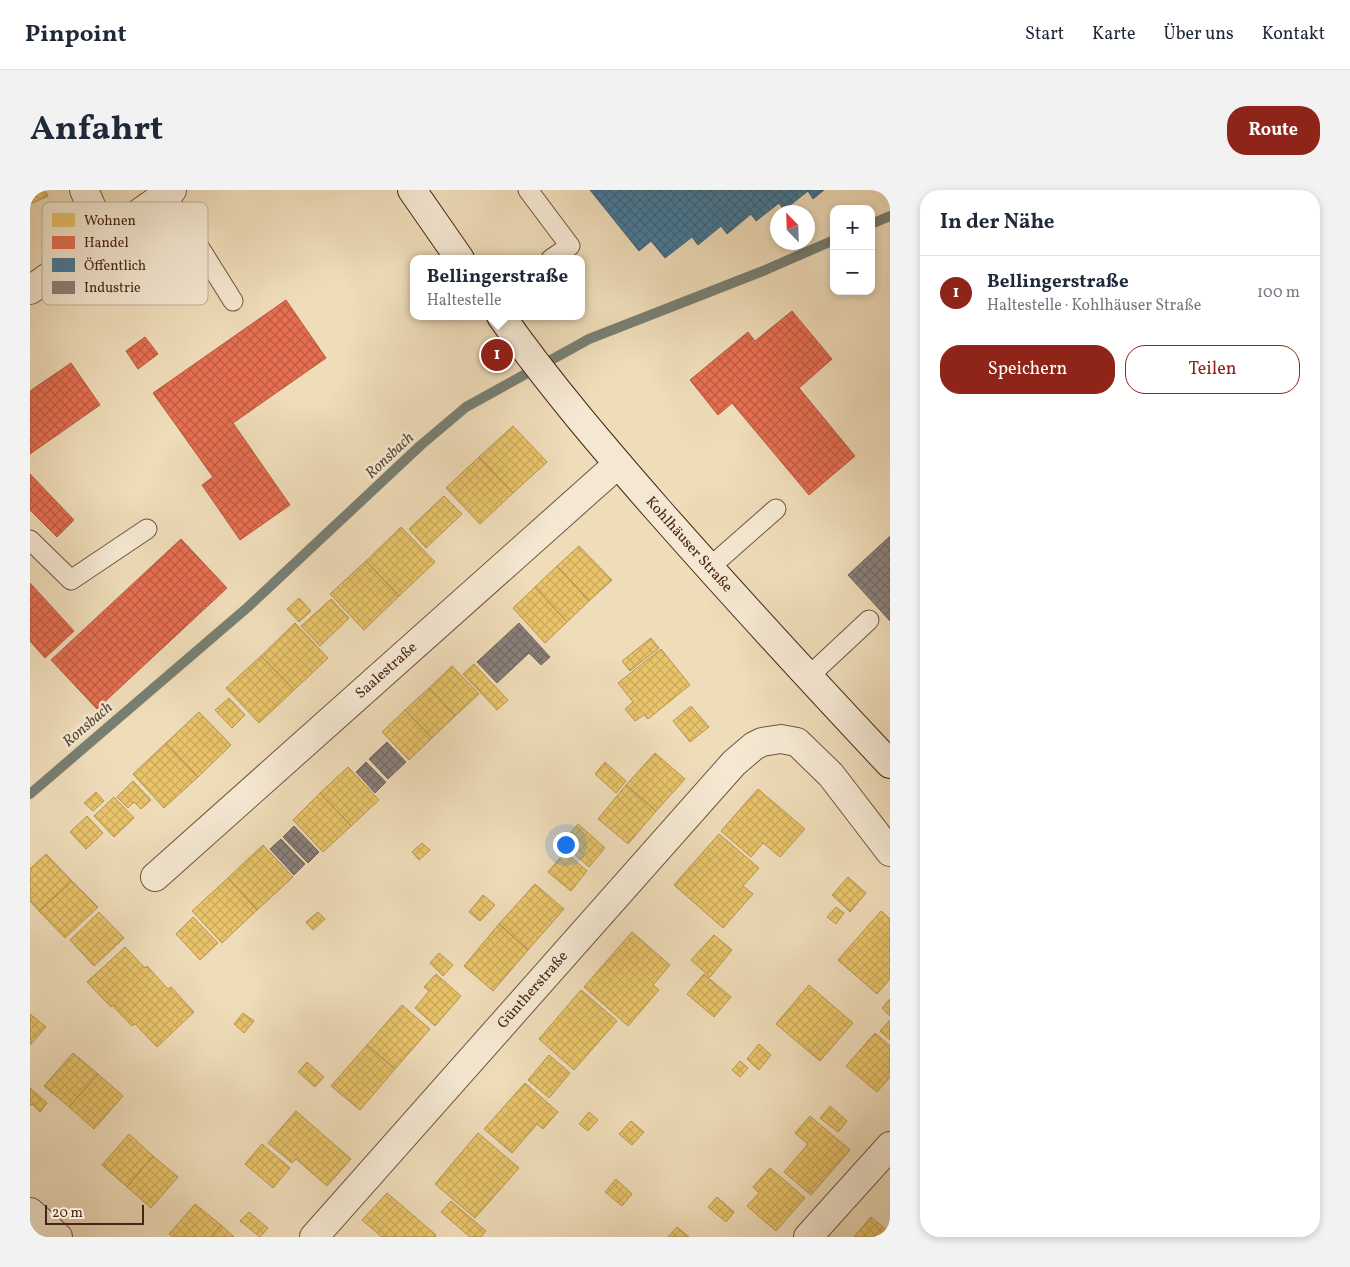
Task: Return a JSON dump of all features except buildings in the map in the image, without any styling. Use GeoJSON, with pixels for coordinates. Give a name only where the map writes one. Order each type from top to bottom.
{"type":"FeatureCollection","features":[{"type":"Feature","properties":{"kind":"street"},"geometry":{"type":"LineString","coordinates":[[84,190],[89,202]]}},
{"type":"Feature","properties":{"kind":"street"},"geometry":{"type":"LineString","coordinates":[[412,190],[457,255]]}},
{"type":"Feature","properties":{"kind":"street"},"geometry":{"type":"LineString","coordinates":[[155,202],[169,192]]}},
{"type":"Feature","properties":{"kind":"street"},"geometry":{"type":"LineString","coordinates":[[30,290],[42,282]]}},
{"type":"Feature","properties":{"kind":"street","name":"Kohlhäuser Straße"},"geometry":{"type":"LineString","coordinates":[[504,320],[538,366],[618,464],[709,568],[890,764]]}},
{"type":"Feature","properties":{"kind":"street","name":"Saalestraße"},"geometry":{"type":"LineString","coordinates":[[155,877],[618,464]]}},
{"type":"Feature","properties":{"kind":"street","name":"Güntherstraße"},"geometry":{"type":"LineString","coordinates":[[314,1237],[734,764],[754,746],[762,742],[781,740],[797,742],[831,775],[890,852]]}},
{"type":"Feature","properties":{"kind":"street"},"geometry":{"type":"LineString","coordinates":[[808,1237],[890,1146]]}},
{"type":"Feature","properties":{"kind":"street"},"geometry":{"type":"LineString","coordinates":[[30,1212],[58,1237]]}},
{"type":"Feature","properties":{"kind":"lane"},"geometry":{"type":"LineString","coordinates":[[528,190],[570,246],[557,255]]}},
{"type":"Feature","properties":{"kind":"lane"},"geometry":{"type":"LineString","coordinates":[[208,258],[233,300]]}},
{"type":"Feature","properties":{"kind":"lane"},"geometry":{"type":"LineString","coordinates":[[709,568],[776,508]]}},
{"type":"Feature","properties":{"kind":"lane"},"geometry":{"type":"LineString","coordinates":[[30,540],[71,580],[147,529]]}},
{"type":"Feature","properties":{"kind":"lane"},"geometry":{"type":"LineString","coordinates":[[808,677],[869,620]]}},
{"type":"Feature","properties":{"kind":"waterway","name":"Ronsbach"},"geometry":{"type":"LineString","coordinates":[[875,222],[890,216]]}},
{"type":"Feature","properties":{"kind":"waterway","name":"Ronsbach"},"geometry":{"type":"LineString","coordinates":[[30,794],[248,607],[421,445],[466,407],[589,339],[763,271],[830,242]]}},
{"type":"Feature","properties":{"kind":"place","name":"Bellingerstraße"},"geometry":{"type":"Point","coordinates":[497,355]}}]}
